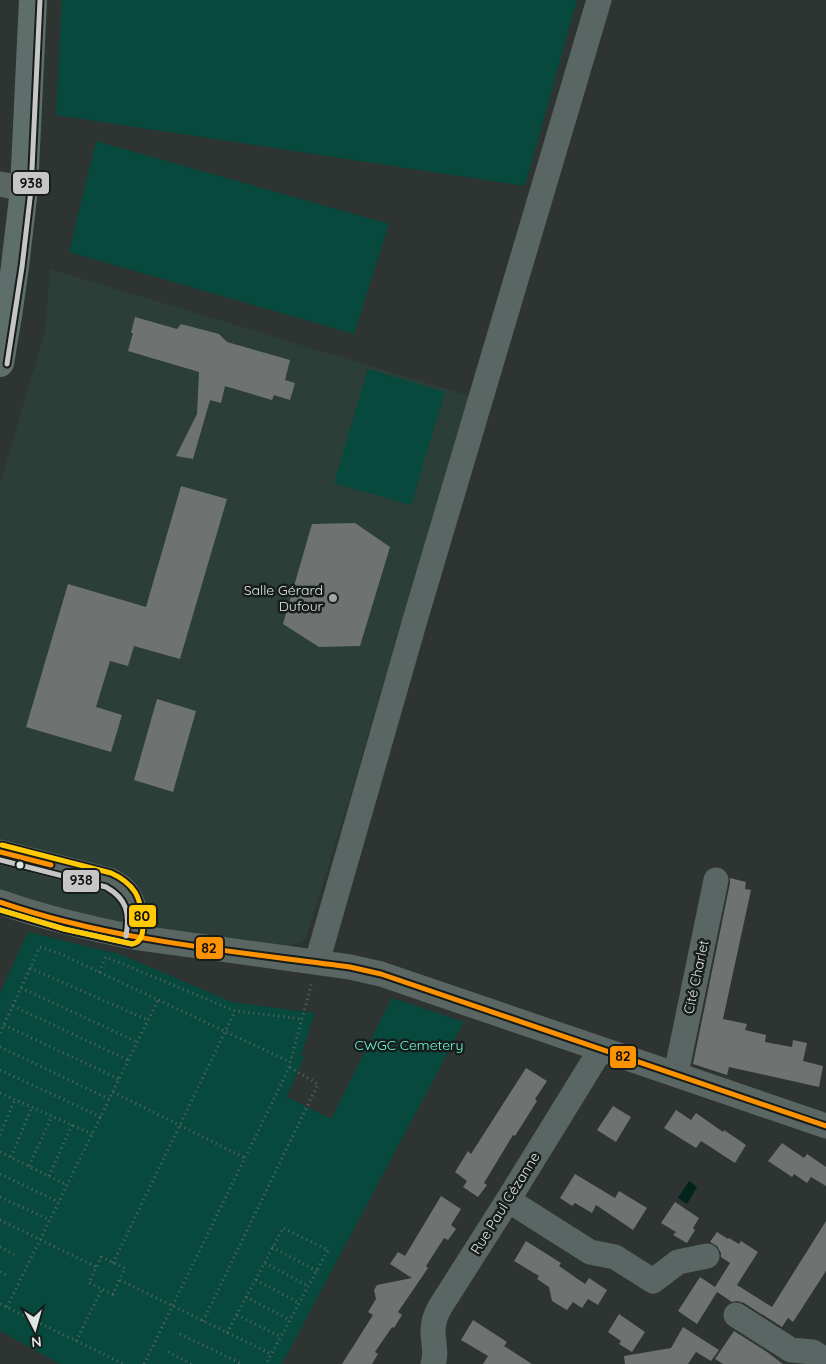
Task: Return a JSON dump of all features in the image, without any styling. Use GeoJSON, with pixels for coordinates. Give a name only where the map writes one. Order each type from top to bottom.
{"type":"FeatureCollection","features":[{"type":"Feature","properties":{"kind":"main road"},"geometry":{"type":"LineString","coordinates":[[0,363],[8,316],[12,186],[33,0]]}},
{"type":"Feature","properties":{"kind":"street"},"geometry":{"type":"LineString","coordinates":[[317,962],[415,620],[599,0]]}},
{"type":"Feature","properties":{"kind":"street"},"geometry":{"type":"LineString","coordinates":[[0,852],[115,882],[127,893],[132,902],[136,923],[133,937]]}},
{"type":"Feature","properties":{"kind":"street"},"geometry":{"type":"LineString","coordinates":[[0,866],[112,895],[134,910]]}},
{"type":"Feature","properties":{"kind":"street","name":"Cité Charlet"},"geometry":{"type":"LineString","coordinates":[[676,1074],[716,880]]}},
{"type":"Feature","properties":{"kind":"street"},"geometry":{"type":"LineString","coordinates":[[0,902],[53,920],[133,937],[317,962],[381,974],[826,1126]]}},
{"type":"Feature","properties":{"kind":"street","name":"Rue Paul Cézanne"},"geometry":{"type":"LineString","coordinates":[[433,1364],[435,1353],[434,1323],[440,1307],[602,1049]]}},
{"type":"Feature","properties":{"kind":"street"},"geometry":{"type":"LineString","coordinates":[[508,1200],[590,1252],[615,1257],[652,1281],[678,1262],[707,1256]]}},
{"type":"Feature","properties":{"kind":"street"},"geometry":{"type":"LineString","coordinates":[[736,1315],[791,1350],[819,1356]]}},
{"type":"Feature","properties":{"kind":"path"},"geometry":{"type":"LineString","coordinates":[[0,1033],[40,947],[63,955],[226,1032],[290,1065],[318,1084],[203,1321]]}},
{"type":"Feature","properties":{"kind":"path"},"geometry":{"type":"LineString","coordinates":[[99,972],[106,957],[236,1011],[302,1020]]}},
{"type":"Feature","properties":{"kind":"path"},"geometry":{"type":"LineString","coordinates":[[144,1364],[290,1065],[317,962]]}},
{"type":"Feature","properties":{"kind":"path"},"geometry":{"type":"LineString","coordinates":[[30,968],[148,1020]]}},
{"type":"Feature","properties":{"kind":"path"},"geometry":{"type":"LineString","coordinates":[[21,988],[137,1042]]}},
{"type":"Feature","properties":{"kind":"path"},"geometry":{"type":"LineString","coordinates":[[7,1308],[158,1000]]}},
{"type":"Feature","properties":{"kind":"path"},"geometry":{"type":"LineString","coordinates":[[13,1006],[128,1060]]}},
{"type":"Feature","properties":{"kind":"path"},"geometry":{"type":"LineString","coordinates":[[113,1263],[236,1011]]}},
{"type":"Feature","properties":{"kind":"path"},"geometry":{"type":"LineString","coordinates":[[4,1025],[119,1079]]}},
{"type":"Feature","properties":{"kind":"path"},"geometry":{"type":"LineString","coordinates":[[0,1047],[109,1099]]}},
{"type":"Feature","properties":{"kind":"path"},"geometry":{"type":"LineString","coordinates":[[0,1070],[101,1117]]}},
{"type":"Feature","properties":{"kind":"path"},"geometry":{"type":"LineString","coordinates":[[113,1092],[245,1158]]}},
{"type":"Feature","properties":{"kind":"path"},"geometry":{"type":"LineString","coordinates":[[0,1093],[92,1134]]}},
{"type":"Feature","properties":{"kind":"path"},"geometry":{"type":"LineString","coordinates":[[0,1135],[15,1100]]}},
{"type":"Feature","properties":{"kind":"path"},"geometry":{"type":"LineString","coordinates":[[11,1157],[32,1107]]}},
{"type":"Feature","properties":{"kind":"path"},"geometry":{"type":"LineString","coordinates":[[29,1166],[52,1116]]}},
{"type":"Feature","properties":{"kind":"path"},"geometry":{"type":"LineString","coordinates":[[49,1176],[72,1125]]}},
{"type":"Feature","properties":{"kind":"path"},"geometry":{"type":"LineString","coordinates":[[0,1152],[67,1185]]}},
{"type":"Feature","properties":{"kind":"path"},"geometry":{"type":"LineString","coordinates":[[0,1174],[59,1202]]}},
{"type":"Feature","properties":{"kind":"path"},"geometry":{"type":"LineString","coordinates":[[0,1197],[50,1220]]}},
{"type":"Feature","properties":{"kind":"path"},"geometry":{"type":"LineString","coordinates":[[0,1220],[96,1268]]}},
{"type":"Feature","properties":{"kind":"path"},"geometry":{"type":"LineString","coordinates":[[227,1333],[283,1228],[328,1250],[266,1364]]}},
{"type":"Feature","properties":{"kind":"path"},"geometry":{"type":"LineString","coordinates":[[0,1247],[16,1255]]}},
{"type":"Feature","properties":{"kind":"path"},"geometry":{"type":"LineString","coordinates":[[272,1248],[317,1271]]}},
{"type":"Feature","properties":{"kind":"path"},"geometry":{"type":"LineString","coordinates":[[101,1257],[113,1263],[125,1268],[113,1294],[89,1283],[101,1257]]}},
{"type":"Feature","properties":{"kind":"path"},"geometry":{"type":"LineString","coordinates":[[264,1263],[308,1286]]}},
{"type":"Feature","properties":{"kind":"path"},"geometry":{"type":"LineString","coordinates":[[0,1272],[6,1275]]}},
{"type":"Feature","properties":{"kind":"path"},"geometry":{"type":"LineString","coordinates":[[120,1280],[271,1354]]}},
{"type":"Feature","properties":{"kind":"path"},"geometry":{"type":"LineString","coordinates":[[255,1280],[299,1303]]}},
{"type":"Feature","properties":{"kind":"path"},"geometry":{"type":"LineString","coordinates":[[76,1341],[102,1289]]}},
{"type":"Feature","properties":{"kind":"path"},"geometry":{"type":"LineString","coordinates":[[246,1297],[290,1320]]}},
{"type":"Feature","properties":{"kind":"path"},"geometry":{"type":"LineString","coordinates":[[0,1304],[124,1364]]}},
{"type":"Feature","properties":{"kind":"path"},"geometry":{"type":"LineString","coordinates":[[237,1315],[281,1337]]}},
{"type":"Feature","properties":{"kind":"path"},"geometry":{"type":"LineString","coordinates":[[180,1334],[242,1364]]}},
{"type":"Feature","properties":{"kind":"path"},"geometry":{"type":"LineString","coordinates":[[168,1352],[191,1364]]}},
{"type":"Feature","properties":{"kind":"shaded area"},"geometry":{"type":"Polygon","coordinates":[[[50,269],[470,396],[306,938],[300,942],[286,947],[104,924],[0,894],[0,484],[45,331],[50,269]]]}},
{"type":"Feature","properties":{"kind":"shaded area"},"geometry":{"type":"Polygon","coordinates":[[[689,1181],[697,1187],[687,1204],[678,1198],[689,1181]]]}},
{"type":"Feature","properties":{"kind":"green space"},"geometry":{"type":"Polygon","coordinates":[[[62,0],[577,0],[525,186],[56,115],[62,0]]]}},
{"type":"Feature","properties":{"kind":"green space"},"geometry":{"type":"Polygon","coordinates":[[[96,141],[389,224],[354,334],[69,252],[96,141]]]}},
{"type":"Feature","properties":{"kind":"green space"},"geometry":{"type":"Polygon","coordinates":[[[368,369],[445,392],[411,505],[334,483],[368,369]]]}},
{"type":"Feature","properties":{"kind":"green space","name":"CWGC Cemetery"},"geometry":{"type":"Polygon","coordinates":[[[28,932],[119,954],[232,1002],[315,1013],[301,1055],[304,1057],[287,1097],[331,1119],[392,998],[464,1022],[282,1364],[60,1364],[0,1331],[0,993],[28,932]]]}},
{"type":"Feature","properties":{"kind":"building"},"geometry":{"type":"Polygon","coordinates":[[[135,317],[177,329],[181,324],[219,334],[227,342],[290,360],[285,380],[295,383],[290,400],[274,395],[272,400],[225,386],[221,403],[210,400],[193,459],[176,456],[197,414],[199,372],[128,351],[135,317]]]}},
{"type":"Feature","properties":{"kind":"building"},"geometry":{"type":"Polygon","coordinates":[[[181,486],[227,499],[180,659],[134,646],[128,666],[110,661],[96,707],[122,715],[111,752],[26,727],[68,584],[146,607],[181,486]]]}},
{"type":"Feature","properties":{"kind":"building","name":"Salle Gérard Dufour"},"geometry":{"type":"Polygon","coordinates":[[[355,523],[390,547],[360,646],[319,647],[283,624],[312,524],[355,523]]]}},
{"type":"Feature","properties":{"kind":"building"},"geometry":{"type":"Polygon","coordinates":[[[157,699],[196,711],[173,792],[134,780],[157,699]]]}},
{"type":"Feature","properties":{"kind":"building"},"geometry":{"type":"Polygon","coordinates":[[[730,878],[746,882],[745,889],[751,890],[723,1019],[747,1024],[745,1030],[766,1035],[765,1042],[792,1047],[793,1040],[807,1043],[803,1061],[823,1066],[819,1087],[729,1067],[727,1075],[693,1064],[730,878]]]}},
{"type":"Feature","properties":{"kind":"building"},"geometry":{"type":"Polygon","coordinates":[[[526,1068],[547,1081],[535,1099],[537,1101],[515,1136],[513,1135],[484,1183],[487,1185],[478,1197],[463,1187],[467,1181],[455,1172],[468,1151],[471,1154],[526,1068]]]}},
{"type":"Feature","properties":{"kind":"building"},"geometry":{"type":"Polygon","coordinates":[[[613,1106],[631,1117],[616,1142],[597,1130],[613,1106]]]}},
{"type":"Feature","properties":{"kind":"building"},"geometry":{"type":"Polygon","coordinates":[[[676,1110],[691,1120],[696,1113],[746,1145],[735,1163],[701,1141],[696,1148],[664,1128],[676,1110]]]}},
{"type":"Feature","properties":{"kind":"building"},"geometry":{"type":"Polygon","coordinates":[[[782,1143],[804,1158],[807,1154],[826,1167],[826,1186],[811,1177],[807,1183],[794,1174],[792,1177],[768,1161],[782,1143]]]}},
{"type":"Feature","properties":{"kind":"building"},"geometry":{"type":"Polygon","coordinates":[[[575,1174],[615,1198],[619,1191],[647,1208],[633,1230],[596,1205],[592,1213],[575,1203],[572,1206],[560,1198],[575,1174]]]}},
{"type":"Feature","properties":{"kind":"building"},"geometry":{"type":"Polygon","coordinates":[[[441,1196],[461,1209],[451,1225],[456,1229],[448,1240],[444,1238],[426,1266],[428,1268],[398,1312],[402,1315],[375,1352],[378,1354],[372,1364],[342,1364],[373,1315],[368,1312],[376,1299],[374,1290],[377,1285],[412,1278],[390,1264],[398,1252],[405,1256],[441,1196]]]}},
{"type":"Feature","properties":{"kind":"building"},"geometry":{"type":"Polygon","coordinates":[[[675,1202],[699,1218],[693,1228],[695,1230],[687,1243],[673,1235],[676,1232],[661,1223],[675,1202]]]}},
{"type":"Feature","properties":{"kind":"building"},"geometry":{"type":"Polygon","coordinates":[[[826,1221],[826,1271],[793,1322],[788,1318],[782,1327],[744,1303],[732,1302],[717,1292],[697,1324],[678,1311],[700,1277],[715,1287],[730,1263],[721,1257],[717,1246],[710,1242],[717,1232],[739,1244],[741,1241],[758,1252],[737,1285],[772,1307],[826,1221]]]}},
{"type":"Feature","properties":{"kind":"building"},"geometry":{"type":"Polygon","coordinates":[[[526,1241],[561,1263],[559,1266],[585,1284],[589,1278],[607,1290],[598,1305],[588,1299],[582,1308],[573,1302],[567,1310],[552,1301],[549,1287],[537,1279],[539,1276],[514,1261],[526,1241]]]}},
{"type":"Feature","properties":{"kind":"building"},"geometry":{"type":"Polygon","coordinates":[[[619,1314],[645,1332],[632,1352],[619,1344],[621,1341],[608,1332],[619,1314]]]}},
{"type":"Feature","properties":{"kind":"building"},"geometry":{"type":"Polygon","coordinates":[[[473,1320],[507,1342],[504,1346],[532,1364],[483,1364],[488,1356],[461,1340],[473,1320]]]}},
{"type":"Feature","properties":{"kind":"building"},"geometry":{"type":"Polygon","coordinates":[[[683,1327],[719,1350],[711,1361],[696,1352],[688,1364],[625,1364],[624,1356],[671,1348],[683,1327]]]}},
{"type":"Feature","properties":{"kind":"building"},"geometry":{"type":"Polygon","coordinates":[[[734,1331],[783,1364],[723,1364],[715,1359],[734,1331]]]}},
{"type":"Feature","properties":{"kind":"transit line","name":"938"},"geometry":{"type":"LineString","coordinates":[[7,364],[22,267],[31,190],[40,0]]}},
{"type":"Feature","properties":{"kind":"transit line","name":"80"},"geometry":{"type":"LineString","coordinates":[[0,910],[64,929],[132,944],[138,942],[143,930],[142,913],[138,897],[130,886],[118,876],[2,845]]}},
{"type":"Feature","properties":{"kind":"transit line","name":"82"},"geometry":{"type":"LineString","coordinates":[[0,852],[51,865]]}},
{"type":"Feature","properties":{"kind":"transit line","name":"938"},"geometry":{"type":"LineString","coordinates":[[0,860],[106,887],[119,896],[123,902],[128,920],[126,936]]}},
{"type":"Feature","properties":{"kind":"transit line","name":"82"},"geometry":{"type":"LineString","coordinates":[[0,902],[86,926],[130,935],[218,950],[350,967],[381,974],[826,1126]]}},
{"type":"Feature","properties":{"kind":"transit line","name":"938"},"geometry":{"type":"LineString","coordinates":[[0,910],[64,929],[132,944]]}},
{"type":"Feature","properties":{"kind":"place","name":"Salle Gérard Dufour"},"geometry":{"type":"Point","coordinates":[333,598]}}]}
